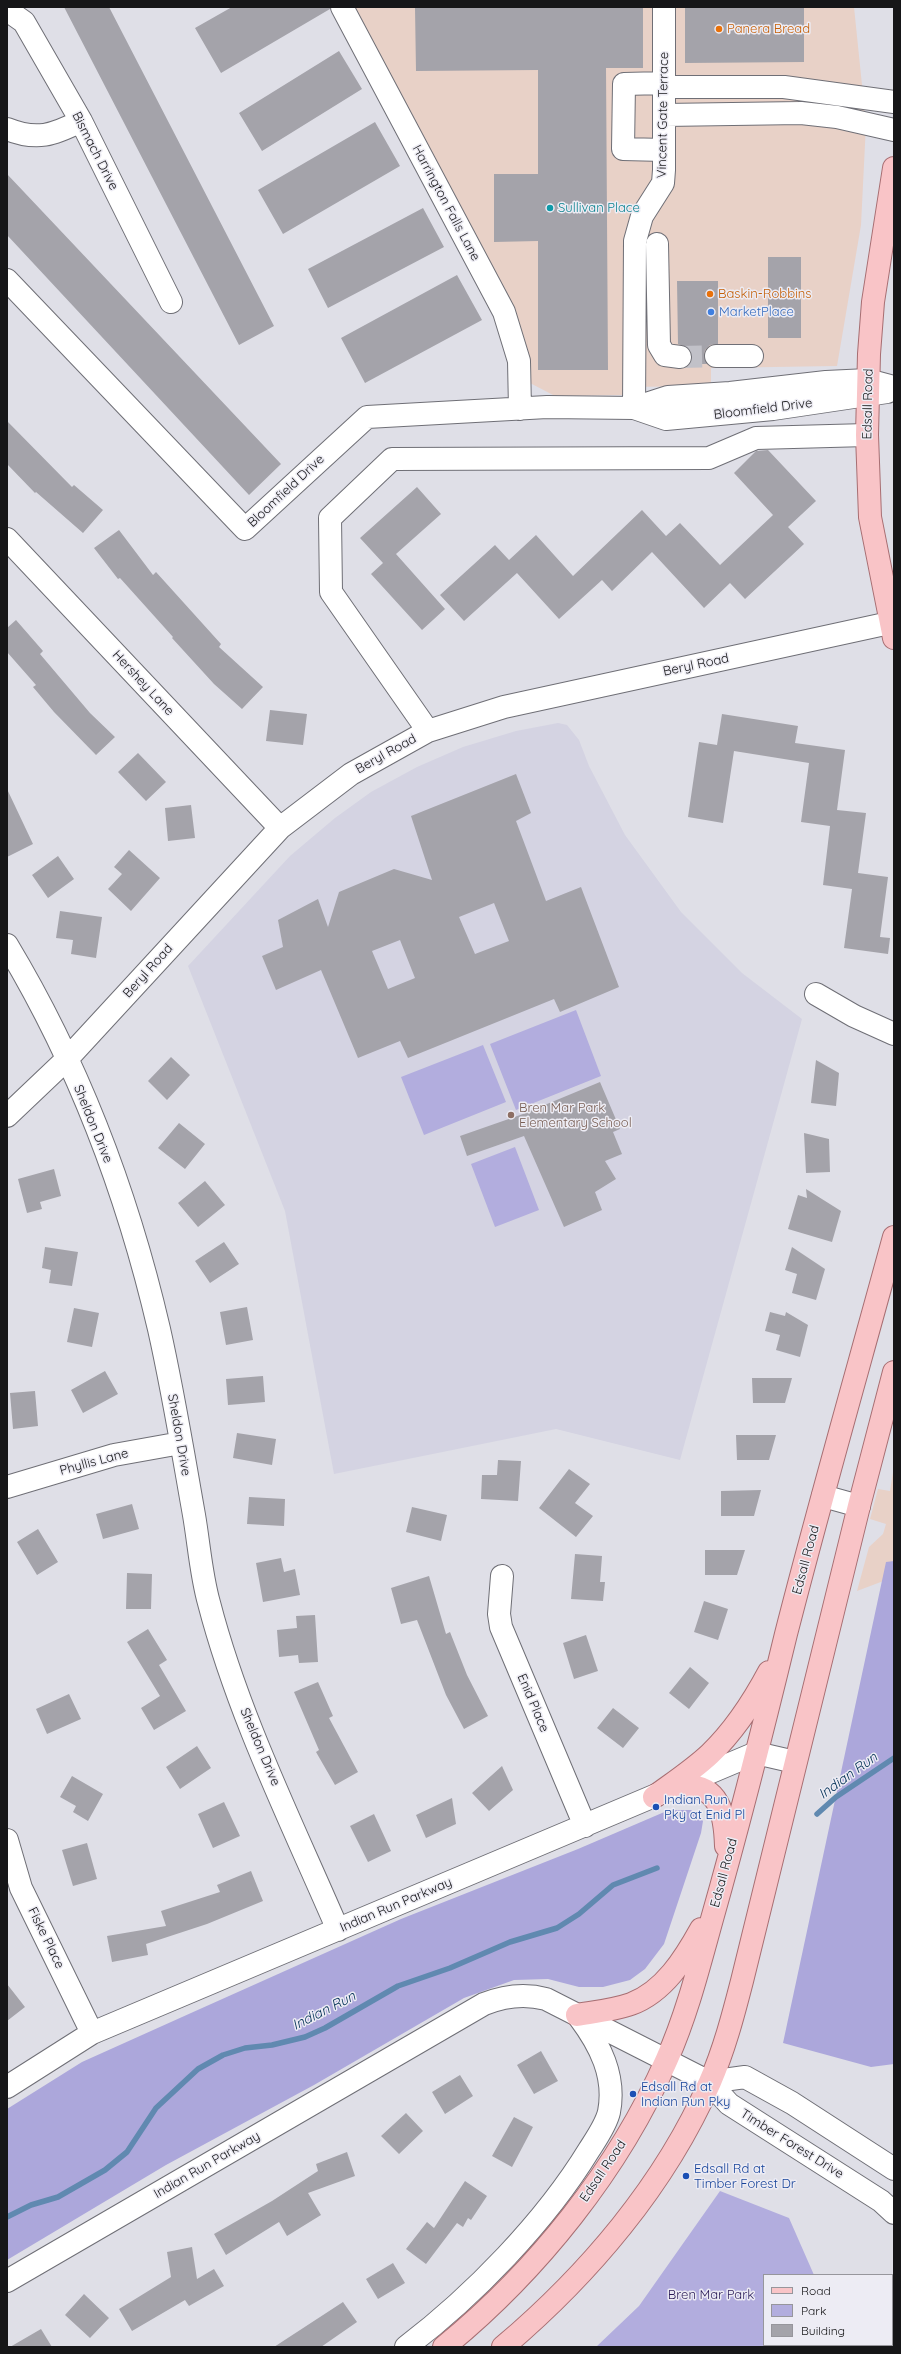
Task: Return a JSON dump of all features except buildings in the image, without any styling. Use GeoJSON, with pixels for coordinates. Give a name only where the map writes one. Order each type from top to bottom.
{"type":"FeatureCollection","features":[{"type":"Feature","properties":{"kind":"main road","name":"Edsall Road"},"geometry":{"type":"LineString","coordinates":[[893,628],[870,517],[867,435],[873,302],[894,168]]}},
{"type":"Feature","properties":{"kind":"main road","name":"Edsall Road"},"geometry":{"type":"LineString","coordinates":[[444,2347],[496,2299],[535,2259],[570,2218],[628,2133],[667,2060],[683,2018],[719,1896],[786,1635],[894,1237]]}},
{"type":"Feature","properties":{"kind":"main road"},"geometry":{"type":"LineString","coordinates":[[504,2347],[565,2291],[615,2234],[669,2157],[709,2082],[728,2033],[858,1506],[894,1372]]}},
{"type":"Feature","properties":{"kind":"main road"},"geometry":{"type":"LineString","coordinates":[[654,1797],[710,1754],[727,1735],[748,1708],[763,1684],[786,1635]]}},
{"type":"Feature","properties":{"kind":"main road"},"geometry":{"type":"LineString","coordinates":[[680,1786],[690,1785],[704,1790],[722,1810],[725,1825],[726,1870]]}},
{"type":"Feature","properties":{"kind":"main road"},"geometry":{"type":"LineString","coordinates":[[577,2015],[633,2003],[668,1979],[688,1952],[719,1896]]}},
{"type":"Feature","properties":{"kind":"street","name":"Harrington Falls Lane"},"geometry":{"type":"LineString","coordinates":[[342,7],[504,312],[519,361],[520,409]]}},
{"type":"Feature","properties":{"kind":"street","name":"Vincent Gate Terrace"},"geometry":{"type":"LineString","coordinates":[[634,408],[635,241],[642,216],[662,183],[664,150],[664,7]]}},
{"type":"Feature","properties":{"kind":"street","name":"Bismach Drive"},"geometry":{"type":"LineString","coordinates":[[7,10],[22,15],[81,121],[171,302]]}},
{"type":"Feature","properties":{"kind":"street"},"geometry":{"type":"LineString","coordinates":[[664,150],[623,149],[624,84],[784,87],[894,102]]}},
{"type":"Feature","properties":{"kind":"street"},"geometry":{"type":"LineString","coordinates":[[664,115],[801,113],[837,117],[894,130]]}},
{"type":"Feature","properties":{"kind":"street"},"geometry":{"type":"LineString","coordinates":[[7,128],[36,137],[57,133],[81,121]]}},
{"type":"Feature","properties":{"kind":"street"},"geometry":{"type":"LineString","coordinates":[[657,244],[659,345],[665,355],[680,357]]}},
{"type":"Feature","properties":{"kind":"street","name":"Bloomfield Drive"},"geometry":{"type":"LineString","coordinates":[[7,280],[245,530],[367,417],[520,409],[634,408],[668,397],[730,393],[826,382],[894,391]]}},
{"type":"Feature","properties":{"kind":"street"},"geometry":{"type":"LineString","coordinates":[[716,356],[752,356]]}},
{"type":"Feature","properties":{"kind":"street","name":"Bloomfield Drive"},"geometry":{"type":"LineString","coordinates":[[868,388],[894,387]]}},
{"type":"Feature","properties":{"kind":"street"},"geometry":{"type":"LineString","coordinates":[[428,731],[331,592],[330,518],[392,459],[709,458],[756,438],[867,435]]}},
{"type":"Feature","properties":{"kind":"street","name":"Hershey Lane"},"geometry":{"type":"LineString","coordinates":[[7,539],[280,828]]}},
{"type":"Feature","properties":{"kind":"street","name":"Beryl Road"},"geometry":{"type":"LineString","coordinates":[[7,1116],[67,1059],[280,828],[338,782],[428,731],[504,707],[893,628]]}},
{"type":"Feature","properties":{"kind":"street","name":"Sheldon Drive"},"geometry":{"type":"LineString","coordinates":[[7,945],[44,1011],[67,1059],[105,1151],[135,1239],[159,1330],[182,1443],[208,1598],[223,1655],[338,1930]]}},
{"type":"Feature","properties":{"kind":"street"},"geometry":{"type":"LineString","coordinates":[[816,994],[854,1016],[894,1034]]}},
{"type":"Feature","properties":{"kind":"street","name":"Phyllis Lane"},"geometry":{"type":"LineString","coordinates":[[7,1487],[114,1455],[182,1443]]}},
{"type":"Feature","properties":{"kind":"street"},"geometry":{"type":"LineString","coordinates":[[823,1496],[858,1506]]}},
{"type":"Feature","properties":{"kind":"street","name":"Enid Place"},"geometry":{"type":"LineString","coordinates":[[502,1576],[499,1614],[501,1627],[585,1826]]}},
{"type":"Feature","properties":{"kind":"street"},"geometry":{"type":"LineString","coordinates":[[756,1753],[795,1762]]}},
{"type":"Feature","properties":{"kind":"street","name":"Indian Run Parkway"},"geometry":{"type":"LineString","coordinates":[[7,2087],[92,2033],[756,1753]]}},
{"type":"Feature","properties":{"kind":"street","name":"Fiske Place"},"geometry":{"type":"LineString","coordinates":[[7,1840],[21,1888],[92,2033]]}},
{"type":"Feature","properties":{"kind":"street","name":"Indian Run Parkway"},"geometry":{"type":"LineString","coordinates":[[7,2281],[484,2004],[507,1997],[536,1996],[577,2015],[709,2082]]}},
{"type":"Feature","properties":{"kind":"street"},"geometry":{"type":"LineString","coordinates":[[406,2347],[452,2308],[552,2203],[583,2161],[602,2128],[609,2114],[609,2076],[595,2038],[577,2015]]}},
{"type":"Feature","properties":{"kind":"street"},"geometry":{"type":"LineString","coordinates":[[709,2082],[745,2077],[792,2103],[894,2169]]}},
{"type":"Feature","properties":{"kind":"street","name":"Timber Forest Drive"},"geometry":{"type":"LineString","coordinates":[[709,2082],[729,2104],[881,2201],[894,2213]]}},
{"type":"Feature","properties":{"kind":"shaded area"},"geometry":{"type":"Polygon","coordinates":[[[351,7],[854,7],[866,124],[861,225],[837,366],[711,368],[711,386],[625,387],[625,395],[555,396],[530,383],[351,7]]]}},
{"type":"Feature","properties":{"kind":"shaded area","name":"Bren Mar Park Elementary School"},"geometry":{"type":"Polygon","coordinates":[[[558,723],[567,725],[579,740],[589,766],[625,835],[681,912],[742,973],[802,1019],[680,1460],[556,1429],[334,1474],[285,1211],[188,966],[290,856],[335,818],[371,792],[417,767],[463,747],[516,731],[558,723]]]}},
{"type":"Feature","properties":{"kind":"shaded area"},"geometry":{"type":"Polygon","coordinates":[[[894,1466],[894,1577],[857,1591],[869,1547],[883,1534],[886,1524],[870,1519],[878,1489],[890,1491],[894,1466]]]}},
{"type":"Feature","properties":{"kind":"shaded area"},"geometry":{"type":"Polygon","coordinates":[[[894,1561],[894,2064],[871,2067],[783,2043],[886,1562],[894,1561]]]}},
{"type":"Feature","properties":{"kind":"shaded area"},"geometry":{"type":"Polygon","coordinates":[[[669,1810],[691,1810],[703,1821],[701,1833],[664,1944],[645,1969],[630,1980],[603,1987],[579,1987],[548,1979],[514,1980],[464,1998],[314,2085],[166,2165],[7,2260],[7,2109],[82,2062],[401,1919],[578,1849],[669,1810]]]}},
{"type":"Feature","properties":{"kind":"green space"},"geometry":{"type":"Polygon","coordinates":[[[576,1010],[601,1076],[516,1110],[490,1044],[576,1010]]]}},
{"type":"Feature","properties":{"kind":"green space"},"geometry":{"type":"Polygon","coordinates":[[[483,1045],[506,1102],[424,1135],[401,1077],[483,1045]]]}},
{"type":"Feature","properties":{"kind":"green space"},"geometry":{"type":"Polygon","coordinates":[[[515,1147],[539,1210],[495,1227],[471,1164],[515,1147]]]}},
{"type":"Feature","properties":{"kind":"green space","name":"Bren Mar Park"},"geometry":{"type":"Polygon","coordinates":[[[720,2191],[789,2218],[814,2274],[763,2274],[763,2346],[845,2347],[596,2347],[639,2306],[720,2191]]]}},
{"type":"Feature","properties":{"kind":"waterway","name":"Indian Run"},"geometry":{"type":"LineString","coordinates":[[817,1814],[836,1797],[894,1758]]}},
{"type":"Feature","properties":{"kind":"waterway","name":"Indian Run"},"geometry":{"type":"LineString","coordinates":[[7,2217],[31,2205],[58,2197],[105,2170],[127,2152],[156,2108],[198,2069],[223,2055],[245,2048],[272,2045],[305,2037],[325,2028],[398,1986],[450,1968],[510,1942],[557,1928],[579,1914],[613,1885],[657,1868]]}},
{"type":"Feature","properties":{"kind":"tunnel"},"geometry":{"type":"LineString","coordinates":[[680,357],[716,356]]}},
{"type":"Feature","properties":{"kind":"place","name":"Panera Bread"},"geometry":{"type":"Point","coordinates":[719,29]}},
{"type":"Feature","properties":{"kind":"place","name":"Sullivan Place"},"geometry":{"type":"Point","coordinates":[550,208]}},
{"type":"Feature","properties":{"kind":"place","name":"Baskin-Robbins"},"geometry":{"type":"Point","coordinates":[710,294]}},
{"type":"Feature","properties":{"kind":"place","name":"MarketPlace"},"geometry":{"type":"Point","coordinates":[711,312]}},
{"type":"Feature","properties":{"kind":"place","name":"Bren Mar Park Elementary School"},"geometry":{"type":"Point","coordinates":[511,1115]}},
{"type":"Feature","properties":{"kind":"place","name":"Indian Run Pky at Enid Pl"},"geometry":{"type":"Point","coordinates":[656,1807]}},
{"type":"Feature","properties":{"kind":"place","name":"Edsall Rd at Indian Run Pky"},"geometry":{"type":"Point","coordinates":[633,2094]}},
{"type":"Feature","properties":{"kind":"place","name":"Edsall Rd at Timber Forest Dr"},"geometry":{"type":"Point","coordinates":[686,2176]}}]}
